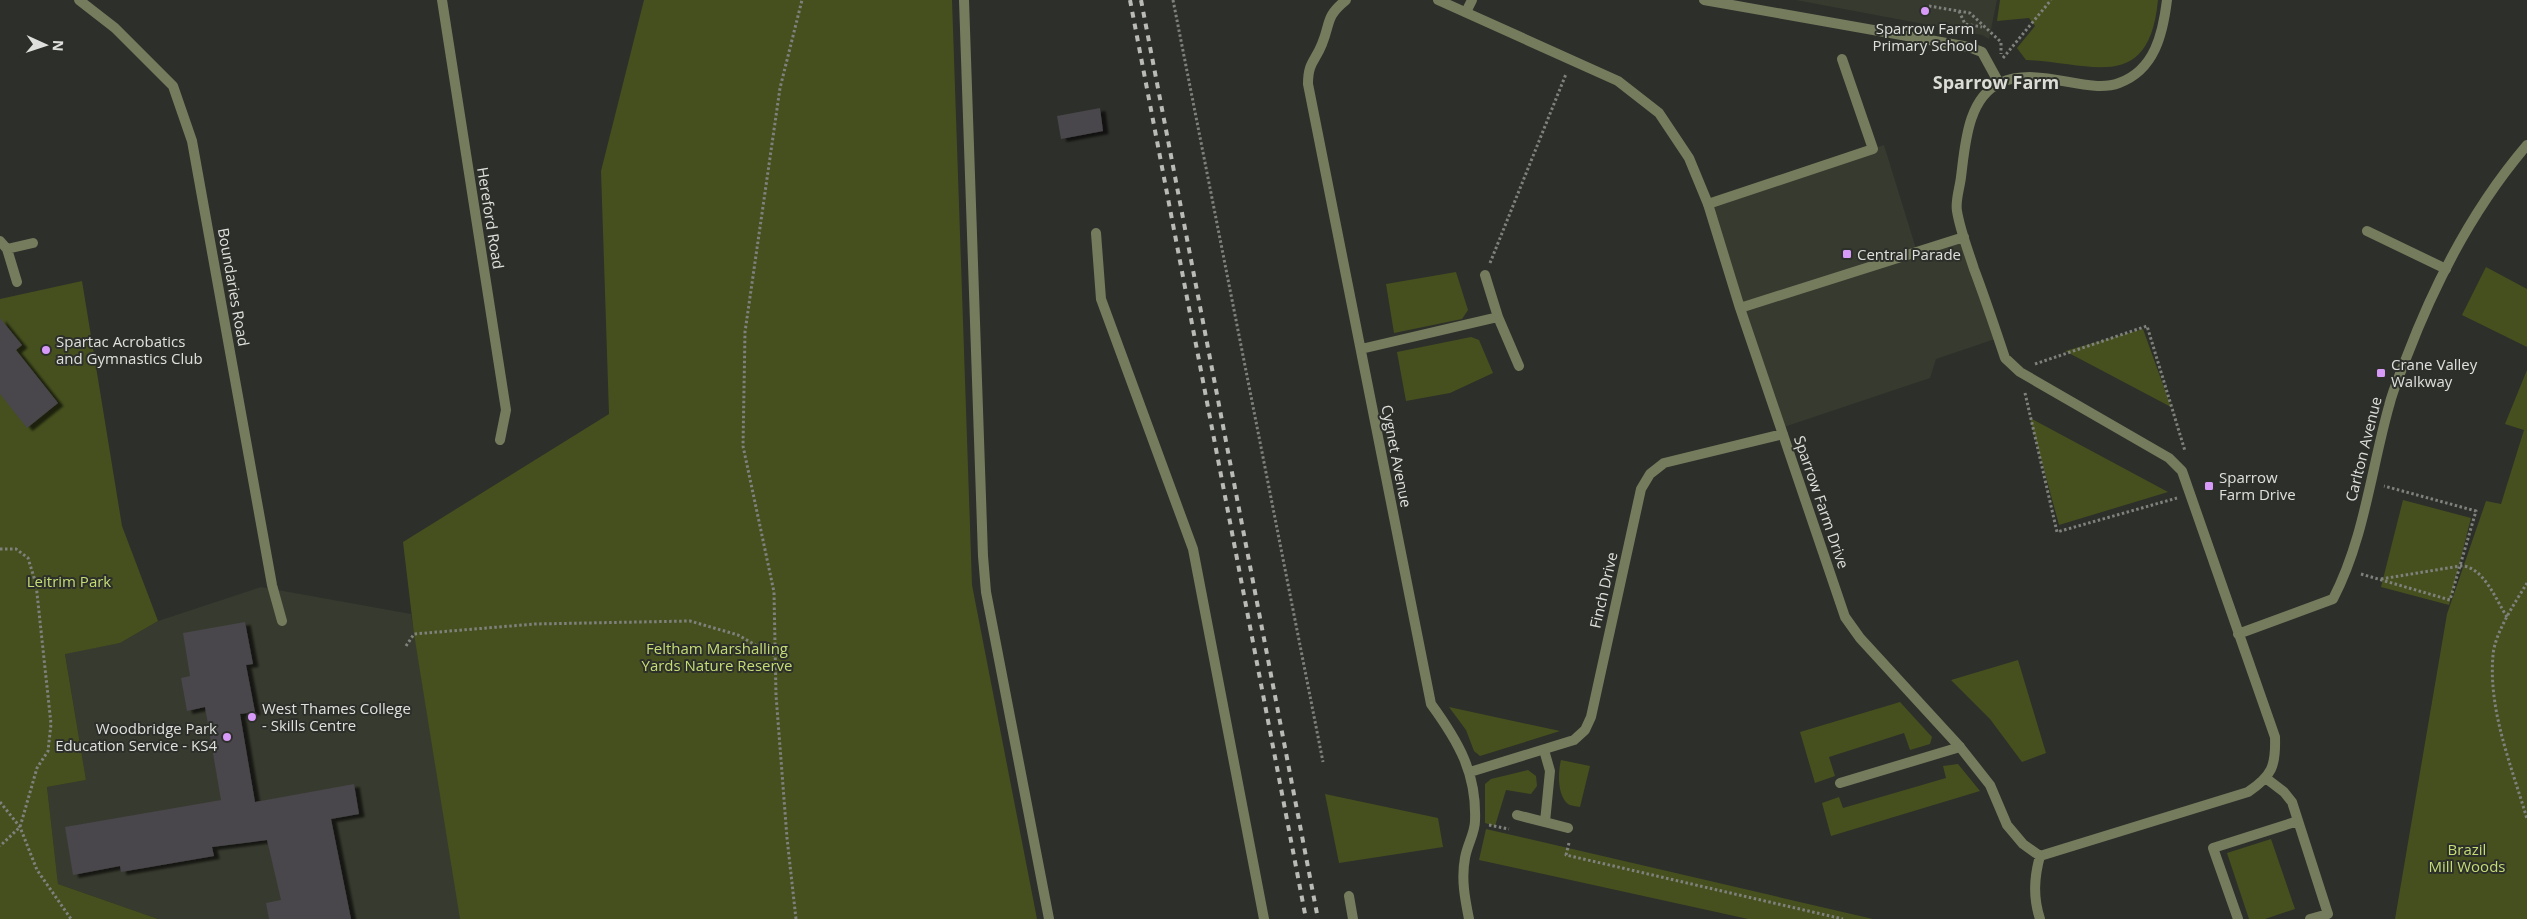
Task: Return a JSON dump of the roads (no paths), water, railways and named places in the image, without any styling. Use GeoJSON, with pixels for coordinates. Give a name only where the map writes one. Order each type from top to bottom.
{"type":"FeatureCollection","features":[{"type":"Feature","properties":{"kind":"street","name":"Boundaries Road"},"geometry":{"type":"LineString","coordinates":[[79,0],[115,28],[173,86],[192,141],[272,585],[282,621]]}},
{"type":"Feature","properties":{"kind":"street","name":"Hereford Road"},"geometry":{"type":"LineString","coordinates":[[442,0],[506,410],[500,440]]}},
{"type":"Feature","properties":{"kind":"street"},"geometry":{"type":"LineString","coordinates":[[964,0],[982,537],[986,592],[1049,919]]}},
{"type":"Feature","properties":{"kind":"street","name":"Cygnet Avenue"},"geometry":{"type":"LineString","coordinates":[[1346,0],[1336,8],[1328,21],[1323,44],[1308,69],[1308,84],[1430,704],[1461,747],[1470,772],[1475,822],[1465,858],[1463,887],[1470,919]]}},
{"type":"Feature","properties":{"kind":"street","name":"Sparrow Farm Drive"},"geometry":{"type":"LineString","coordinates":[[1438,0],[1618,81],[1659,113],[1689,158],[1708,204],[1740,308],[1845,617],[1860,638],[1960,747],[1990,785],[2007,825],[2024,844],[2040,856]]}},
{"type":"Feature","properties":{"kind":"street"},"geometry":{"type":"LineString","coordinates":[[1466,12],[1472,0]]}},
{"type":"Feature","properties":{"kind":"street"},"geometry":{"type":"LineString","coordinates":[[1704,0],[1969,47],[1982,52],[1999,83]]}},
{"type":"Feature","properties":{"kind":"street"},"geometry":{"type":"LineString","coordinates":[[2040,919],[2035,905],[2034,877],[2040,856],[2248,792],[2267,779],[2276,758],[2275,737],[2182,471],[2169,458],[2020,372],[2005,358],[1956,209],[1968,124],[1981,99],[1999,83],[2032,76],[2099,85],[2118,84],[2135,75],[2152,58],[2163,29],[2167,0]]}},
{"type":"Feature","properties":{"kind":"street"},"geometry":{"type":"LineString","coordinates":[[1708,204],[1873,149],[1842,59]]}},
{"type":"Feature","properties":{"kind":"street","name":"Carlton Avenue"},"geometry":{"type":"LineString","coordinates":[[2238,634],[2333,599],[2348,570],[2389,404],[2424,314],[2467,228],[2512,163],[2527,145]]}},
{"type":"Feature","properties":{"kind":"street"},"geometry":{"type":"LineString","coordinates":[[2367,231],[2446,269]]}},
{"type":"Feature","properties":{"kind":"street"},"geometry":{"type":"LineString","coordinates":[[1096,233],[1102,299],[1193,549],[1264,919]]}},
{"type":"Feature","properties":{"kind":"street"},"geometry":{"type":"LineString","coordinates":[[1740,308],[1964,237]]}},
{"type":"Feature","properties":{"kind":"street"},"geometry":{"type":"LineString","coordinates":[[17,282],[4,245],[33,243]]}},
{"type":"Feature","properties":{"kind":"street"},"geometry":{"type":"LineString","coordinates":[[1485,275],[1498,317],[1519,366]]}},
{"type":"Feature","properties":{"kind":"street"},"geometry":{"type":"LineString","coordinates":[[1361,349],[1498,317]]}},
{"type":"Feature","properties":{"kind":"street","name":"Finch Drive"},"geometry":{"type":"LineString","coordinates":[[1470,772],[1574,740],[1585,730],[1590,717],[1641,489],[1650,474],[1664,463],[1782,434]]}},
{"type":"Feature","properties":{"kind":"street"},"geometry":{"type":"LineString","coordinates":[[1840,783],[1960,747]]}},
{"type":"Feature","properties":{"kind":"street"},"geometry":{"type":"LineString","coordinates":[[1544,750],[1550,771],[1545,822]]}},
{"type":"Feature","properties":{"kind":"street"},"geometry":{"type":"LineString","coordinates":[[2267,779],[2284,792],[2292,802],[2331,916],[2310,919]]}},
{"type":"Feature","properties":{"kind":"street"},"geometry":{"type":"LineString","coordinates":[[1517,815],[1568,828]]}},
{"type":"Feature","properties":{"kind":"street"},"geometry":{"type":"LineString","coordinates":[[2238,919],[2213,848],[2298,821]]}},
{"type":"Feature","properties":{"kind":"street"},"geometry":{"type":"LineString","coordinates":[[1349,896],[1353,919]]}},
{"type":"Feature","properties":{"kind":"railway"},"geometry":{"type":"LineString","coordinates":[[1130,0],[1306,919]]}},
{"type":"Feature","properties":{"kind":"railway"},"geometry":{"type":"LineString","coordinates":[[1141,0],[1318,919]]}},
{"type":"Feature","properties":{"kind":"place","name":"Sparrow Farm Primary School"},"geometry":{"type":"Point","coordinates":[1925,11]}},
{"type":"Feature","properties":{"kind":"place","name":"Central Parade"},"geometry":{"type":"Point","coordinates":[1847,254]}},
{"type":"Feature","properties":{"kind":"place","name":"Spartac Acrobatics and Gymnastics Club"},"geometry":{"type":"Point","coordinates":[46,350]}},
{"type":"Feature","properties":{"kind":"place","name":"Crane Valley Walkway"},"geometry":{"type":"Point","coordinates":[2381,373]}},
{"type":"Feature","properties":{"kind":"place","name":"Sparrow Farm Drive"},"geometry":{"type":"Point","coordinates":[2209,486]}},
{"type":"Feature","properties":{"kind":"place","name":"West Thames College - Skills Centre"},"geometry":{"type":"Point","coordinates":[252,717]}},
{"type":"Feature","properties":{"kind":"place","name":"Woodbridge Park Education Service - KS4"},"geometry":{"type":"Point","coordinates":[227,737]}},
{"type":"Feature","properties":{"kind":"district","name":"Sparrow Farm"},"geometry":{"type":"Point","coordinates":[1996,82]}},
{"type":"Feature","properties":{"kind":"park label","name":"Leitrim Park"},"geometry":{"type":"Point","coordinates":[69,581]}},
{"type":"Feature","properties":{"kind":"park label","name":"Feltham Marshalling Yards Nature Reserve"},"geometry":{"type":"Point","coordinates":[717,656]}},
{"type":"Feature","properties":{"kind":"park label","name":"Brazil Mill Woods"},"geometry":{"type":"Point","coordinates":[2467,858]}}]}
